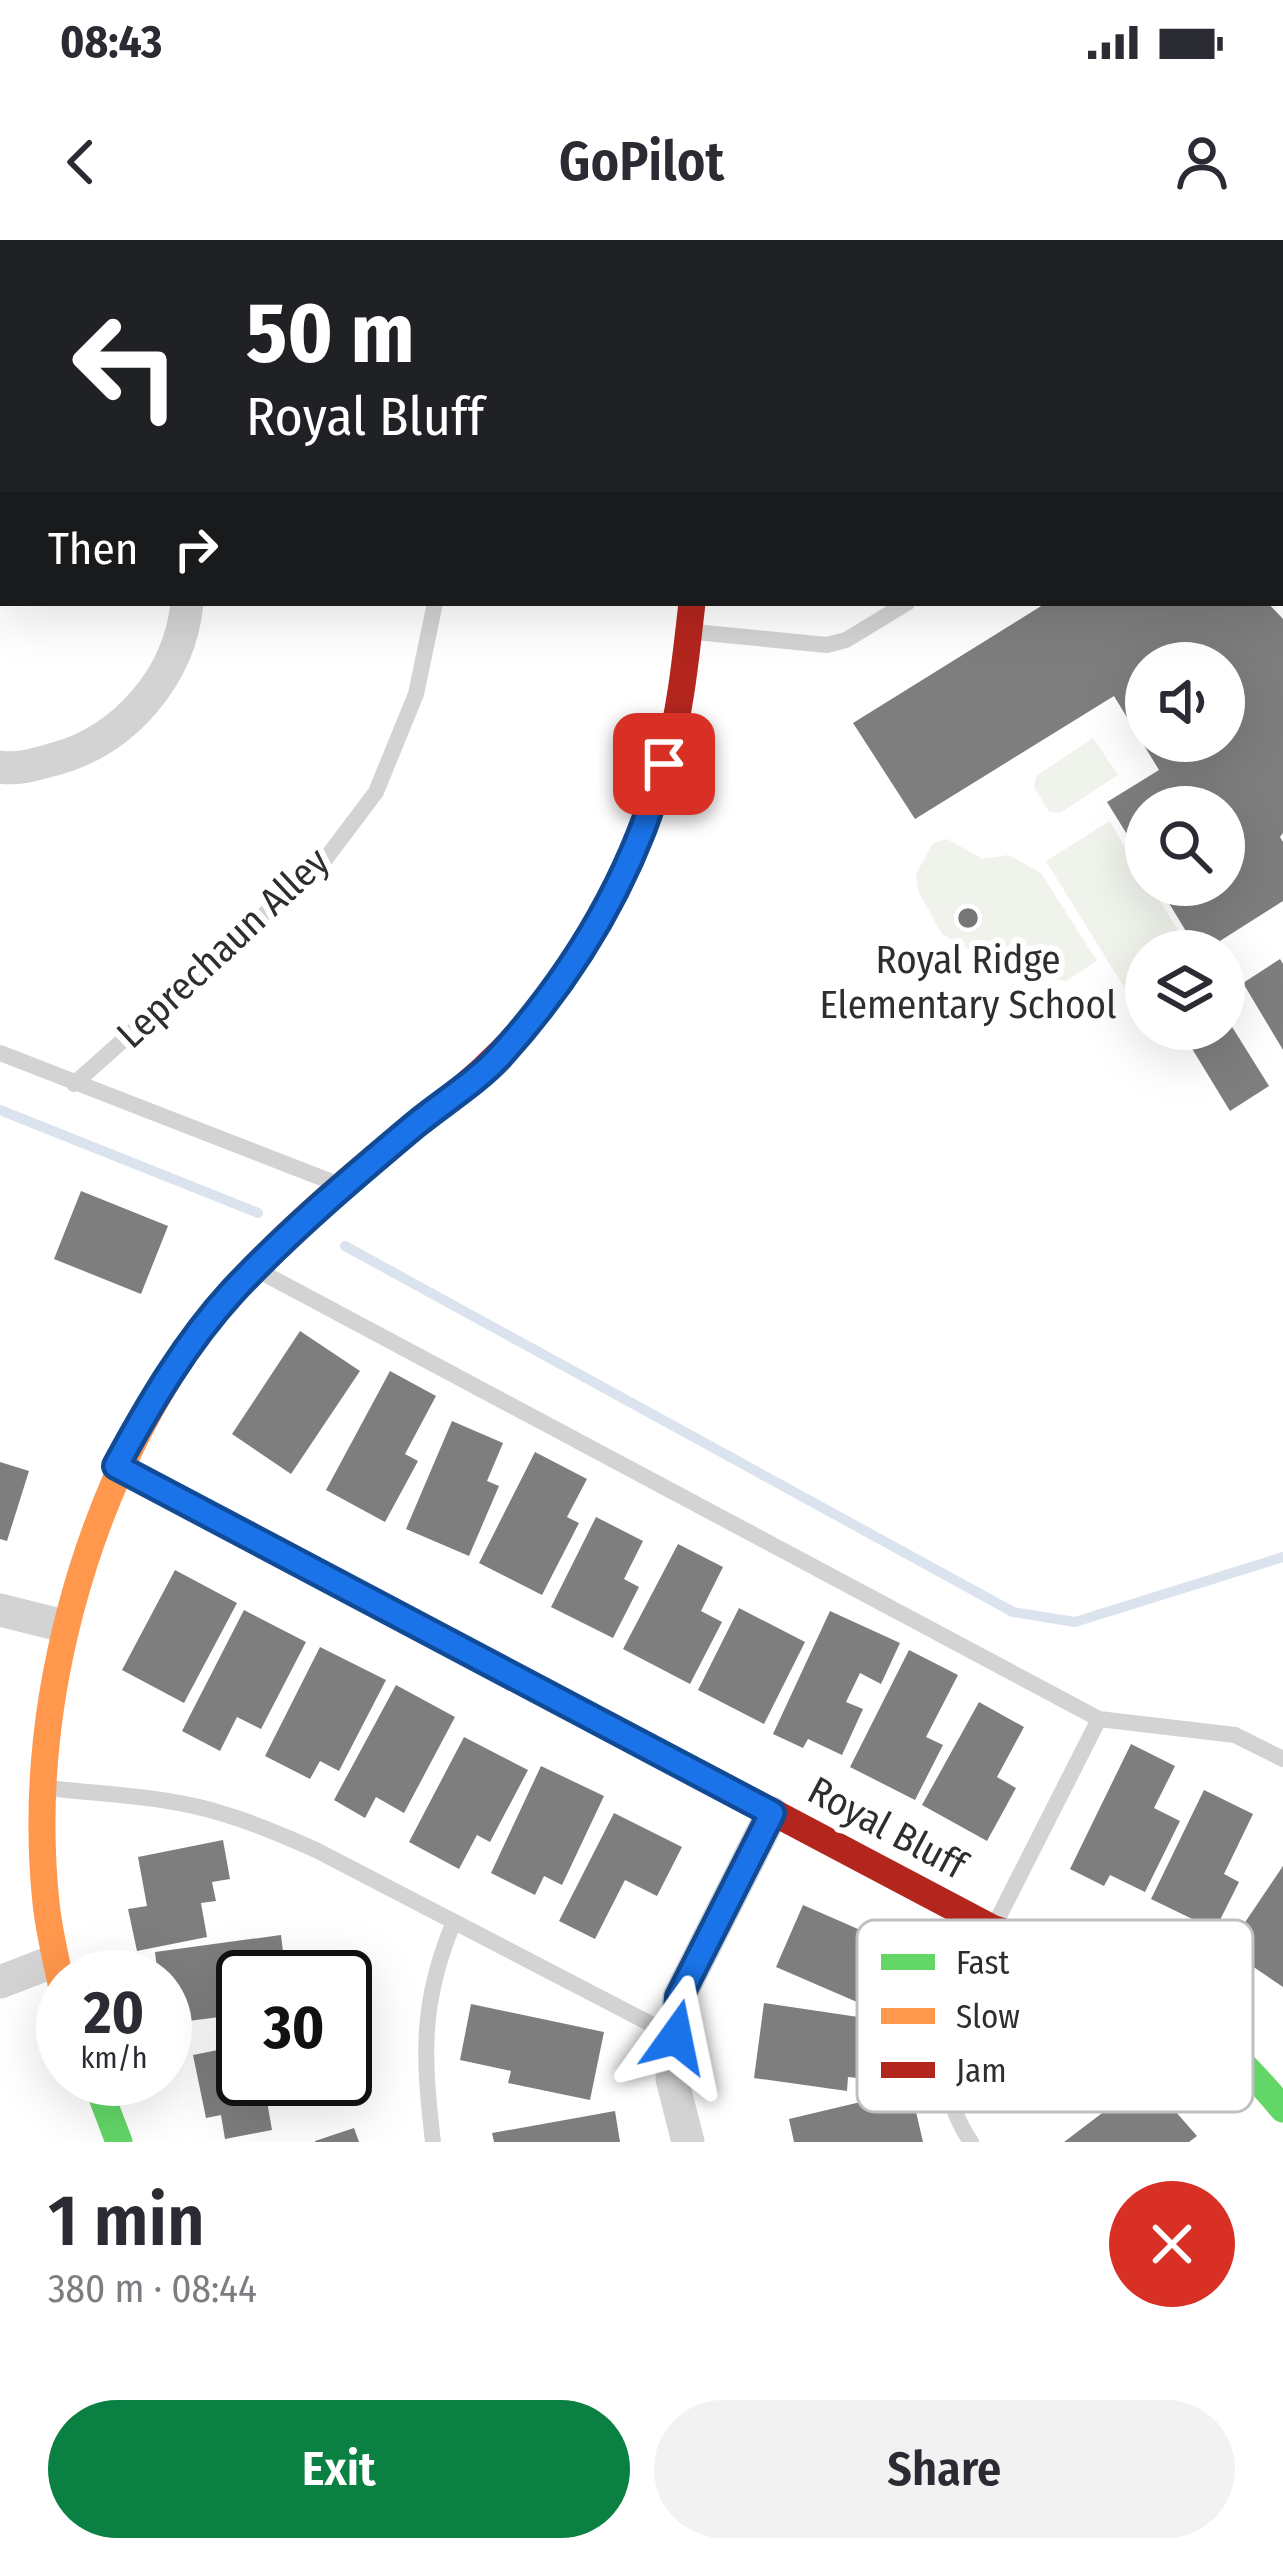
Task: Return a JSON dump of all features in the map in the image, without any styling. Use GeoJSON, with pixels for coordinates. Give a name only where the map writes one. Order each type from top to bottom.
{"type":"FeatureCollection","features":[{"type":"Feature","properties":{"kind":"street"},"geometry":{"type":"LineString","coordinates":[[0,767],[31,766],[67,756],[128,722],[165,674],[186,606]]}},
{"type":"Feature","properties":{"kind":"street"},"geometry":{"type":"LineString","coordinates":[[52,1950],[36,1864],[35,1787],[60,1625],[116,1466],[171,1373],[230,1294],[345,1187],[497,1059],[557,985],[616,893],[652,808],[676,721],[690,617]]}},
{"type":"Feature","properties":{"kind":"street","name":"Royal Bluff"},"geometry":{"type":"LineString","coordinates":[[116,1466],[977,1920]]}},
{"type":"Feature","properties":{"kind":"street"},"geometry":{"type":"LineString","coordinates":[[0,1610],[60,1625]]}},
{"type":"Feature","properties":{"kind":"street"},"geometry":{"type":"LineString","coordinates":[[688,2142],[673,2079],[679,1997],[772,1813]]}},
{"type":"Feature","properties":{"kind":"street"},"geometry":{"type":"LineString","coordinates":[[0,1982],[36,1979]]}},
{"type":"Feature","properties":{"kind":"street","name":"Royal Bluff"},"geometry":{"type":"LineString","coordinates":[[1253,2071],[1283,2109]]}},
{"type":"Feature","properties":{"kind":"street"},"geometry":{"type":"LineString","coordinates":[[105,2106],[119,2142]]}},
{"type":"Feature","properties":{"kind":"lane","name":"Leprechaun Alley"},"geometry":{"type":"LineString","coordinates":[[74,1084],[324,861],[337,844],[376,792],[416,694],[434,606]]}},
{"type":"Feature","properties":{"kind":"lane"},"geometry":{"type":"LineString","coordinates":[[690,617],[827,645],[846,640],[903,606]]}},
{"type":"Feature","properties":{"kind":"lane"},"geometry":{"type":"LineString","coordinates":[[0,1053],[345,1187]]}},
{"type":"Feature","properties":{"kind":"lane"},"geometry":{"type":"LineString","coordinates":[[255,1269],[1099,1719],[1235,1736],[1283,1759]]}},
{"type":"Feature","properties":{"kind":"lane"},"geometry":{"type":"LineString","coordinates":[[996,1920],[1099,1719]]}},
{"type":"Feature","properties":{"kind":"lane"},"geometry":{"type":"LineString","coordinates":[[35,1787],[169,1801],[224,1814],[316,1850],[676,2037]]}},
{"type":"Feature","properties":{"kind":"lane"},"geometry":{"type":"LineString","coordinates":[[434,2142],[424,2073],[427,2014],[433,1974],[453,1924]]}},
{"type":"Feature","properties":{"kind":"lane"},"geometry":{"type":"LineString","coordinates":[[958,2112],[971,2142]]}},
{"type":"Feature","properties":{"kind":"shaded area"},"geometry":{"type":"Polygon","coordinates":[[[1093,738],[1118,775],[1060,813],[1049,812],[1034,787],[1036,776],[1093,738]]]}},
{"type":"Feature","properties":{"kind":"shaded area"},"geometry":{"type":"Polygon","coordinates":[[[1110,821],[1125,848],[1125,906],[1163,906],[1178,930],[1125,930],[1125,989],[1046,861],[1110,821]]]}},
{"type":"Feature","properties":{"kind":"shaded area"},"geometry":{"type":"Polygon","coordinates":[[[947,839],[983,859],[1009,855],[1041,873],[1097,961],[1066,981],[1046,978],[1015,937],[1004,953],[986,959],[942,934],[919,893],[916,874],[933,843],[947,839]]]}},
{"type":"Feature","properties":{"kind":"building"},"geometry":{"type":"Polygon","coordinates":[[[1041,606],[1271,606],[1283,619],[1283,901],[1237,930],[1185,930],[1171,906],[1245,906],[1245,786],[1133,786],[1159,770],[1154,762],[1245,762],[1245,642],[1125,642],[1125,714],[1114,696],[915,819],[853,723],[1041,606]]]}},
{"type":"Feature","properties":{"kind":"building"},"geometry":{"type":"Polygon","coordinates":[[[1125,791],[1125,831],[1107,802],[1125,791]]]}},
{"type":"Feature","properties":{"kind":"building"},"geometry":{"type":"Polygon","coordinates":[[[1280,959],[1283,964],[1283,1050],[1245,986],[1245,982],[1280,959]]]}},
{"type":"Feature","properties":{"kind":"building"},"geometry":{"type":"Polygon","coordinates":[[[1245,1048],[1269,1086],[1230,1111],[1193,1050],[1245,1048]]]}},
{"type":"Feature","properties":{"kind":"building"},"geometry":{"type":"Polygon","coordinates":[[[81,1191],[168,1226],[141,1294],[54,1259],[81,1191]]]}},
{"type":"Feature","properties":{"kind":"building"},"geometry":{"type":"Polygon","coordinates":[[[300,1331],[360,1371],[291,1474],[232,1434],[300,1331]]]}},
{"type":"Feature","properties":{"kind":"building"},"geometry":{"type":"Polygon","coordinates":[[[390,1371],[436,1396],[405,1454],[418,1461],[385,1522],[326,1490],[390,1371]]]}},
{"type":"Feature","properties":{"kind":"building"},"geometry":{"type":"Polygon","coordinates":[[[452,1421],[503,1443],[487,1481],[499,1486],[469,1556],[406,1529],[452,1421]]]}},
{"type":"Feature","properties":{"kind":"building"},"geometry":{"type":"Polygon","coordinates":[[[535,1452],[587,1479],[567,1517],[579,1523],[542,1595],[479,1563],[535,1452]]]}},
{"type":"Feature","properties":{"kind":"building"},"geometry":{"type":"Polygon","coordinates":[[[0,1462],[29,1471],[7,1541],[0,1539],[0,1462]]]}},
{"type":"Feature","properties":{"kind":"building"},"geometry":{"type":"Polygon","coordinates":[[[596,1517],[643,1541],[624,1579],[639,1587],[613,1638],[551,1607],[596,1517]]]}},
{"type":"Feature","properties":{"kind":"building"},"geometry":{"type":"Polygon","coordinates":[[[678,1544],[723,1567],[701,1611],[722,1622],[690,1684],[623,1649],[678,1544]]]}},
{"type":"Feature","properties":{"kind":"building"},"geometry":{"type":"Polygon","coordinates":[[[175,1570],[237,1603],[184,1703],[122,1670],[175,1570]]]}},
{"type":"Feature","properties":{"kind":"building"},"geometry":{"type":"Polygon","coordinates":[[[739,1608],[805,1642],[764,1724],[698,1690],[739,1608]]]}},
{"type":"Feature","properties":{"kind":"building"},"geometry":{"type":"Polygon","coordinates":[[[244,1610],[306,1642],[261,1729],[237,1717],[220,1751],[182,1731],[244,1610]]]}},
{"type":"Feature","properties":{"kind":"building"},"geometry":{"type":"Polygon","coordinates":[[[830,1611],[900,1643],[881,1684],[860,1673],[846,1702],[863,1709],[842,1755],[808,1739],[803,1748],[773,1734],[830,1611]]]}},
{"type":"Feature","properties":{"kind":"building"},"geometry":{"type":"Polygon","coordinates":[[[320,1647],[386,1680],[339,1771],[320,1761],[310,1779],[265,1756],[320,1647]]]}},
{"type":"Feature","properties":{"kind":"building"},"geometry":{"type":"Polygon","coordinates":[[[909,1650],[958,1675],[926,1737],[943,1745],[915,1800],[850,1767],[909,1650]]]}},
{"type":"Feature","properties":{"kind":"building"},"geometry":{"type":"Polygon","coordinates":[[[396,1685],[455,1717],[404,1813],[376,1797],[365,1818],[334,1800],[396,1685]]]}},
{"type":"Feature","properties":{"kind":"building"},"geometry":{"type":"Polygon","coordinates":[[[979,1702],[1024,1727],[997,1777],[1016,1788],[987,1841],[922,1805],[979,1702]]]}},
{"type":"Feature","properties":{"kind":"building"},"geometry":{"type":"Polygon","coordinates":[[[464,1737],[528,1770],[490,1842],[477,1835],[459,1869],[409,1842],[464,1737]]]}},
{"type":"Feature","properties":{"kind":"building"},"geometry":{"type":"Polygon","coordinates":[[[1131,1744],[1175,1766],[1154,1808],[1180,1821],[1145,1892],[1110,1875],[1104,1886],[1070,1869],[1131,1744]]]}},
{"type":"Feature","properties":{"kind":"building"},"geometry":{"type":"Polygon","coordinates":[[[541,1766],[604,1796],[562,1885],[544,1876],[535,1895],[491,1873],[541,1766]]]}},
{"type":"Feature","properties":{"kind":"building"},"geometry":{"type":"Polygon","coordinates":[[[1204,1790],[1253,1814],[1224,1874],[1239,1882],[1220,1920],[1194,1920],[1151,1899],[1204,1790]]]}},
{"type":"Feature","properties":{"kind":"building"},"geometry":{"type":"Polygon","coordinates":[[[614,1813],[682,1847],[657,1896],[625,1880],[595,1939],[559,1921],[614,1813]]]}},
{"type":"Feature","properties":{"kind":"building"},"geometry":{"type":"Polygon","coordinates":[[[223,1840],[230,1879],[212,1882],[216,1901],[201,1903],[207,1937],[137,1950],[128,1909],[147,1906],[138,1857],[223,1840]]]}},
{"type":"Feature","properties":{"kind":"building"},"geometry":{"type":"Polygon","coordinates":[[[1283,1866],[1283,1987],[1253,1967],[1253,1920],[1247,1920],[1283,1866]]]}},
{"type":"Feature","properties":{"kind":"building"},"geometry":{"type":"Polygon","coordinates":[[[803,1905],[857,1929],[857,2002],[776,1967],[803,1905]]]}},
{"type":"Feature","properties":{"kind":"building"},"geometry":{"type":"Polygon","coordinates":[[[281,1935],[283,1950],[216,1950],[216,2017],[192,2021],[192,1950],[170,1950],[281,1935]]]}},
{"type":"Feature","properties":{"kind":"building"},"geometry":{"type":"Polygon","coordinates":[[[764,2003],[857,2017],[857,2078],[848,2077],[847,2091],[754,2078],[764,2003]]]}},
{"type":"Feature","properties":{"kind":"building"},"geometry":{"type":"Polygon","coordinates":[[[471,2004],[604,2032],[590,2100],[508,2083],[511,2071],[460,2060],[471,2004]]]}},
{"type":"Feature","properties":{"kind":"building"},"geometry":{"type":"Polygon","coordinates":[[[216,2050],[216,2106],[268,2106],[272,2130],[225,2139],[221,2115],[206,2118],[193,2055],[216,2050]]]}},
{"type":"Feature","properties":{"kind":"building"},"geometry":{"type":"Polygon","coordinates":[[[857,2103],[857,2112],[916,2112],[923,2142],[794,2142],[789,2119],[857,2103]]]}},
{"type":"Feature","properties":{"kind":"building"},"geometry":{"type":"Polygon","coordinates":[[[615,2111],[620,2142],[494,2142],[492,2133],[615,2111]]]}},
{"type":"Feature","properties":{"kind":"building"},"geometry":{"type":"Polygon","coordinates":[[[1104,2112],[1176,2112],[1197,2136],[1189,2142],[1064,2142],[1104,2112]]]}},
{"type":"Feature","properties":{"kind":"building"},"geometry":{"type":"Polygon","coordinates":[[[354,2128],[359,2142],[315,2142],[315,2141],[354,2128]]]}},
{"type":"Feature","properties":{"kind":"waterway"},"geometry":{"type":"LineString","coordinates":[[0,1110],[258,1213]]}},
{"type":"Feature","properties":{"kind":"waterway"},"geometry":{"type":"LineString","coordinates":[[345,1246],[1013,1612],[1075,1622],[1283,1557]]}},
{"type":"Feature","properties":{"kind":"traffic: fast"},"geometry":{"type":"LineString","coordinates":[[116,1466],[697,1772]]}},
{"type":"Feature","properties":{"kind":"traffic: fast"},"geometry":{"type":"LineString","coordinates":[[1253,2075],[1283,2109]]}},
{"type":"Feature","properties":{"kind":"traffic: fast"},"geometry":{"type":"LineString","coordinates":[[105,2106],[119,2142]]}},
{"type":"Feature","properties":{"kind":"traffic: slow"},"geometry":{"type":"LineString","coordinates":[[54,1950],[42,1830],[55,1683],[93,1538],[121,1469],[193,1341],[246,1277],[344,1184],[443,1103]]}},
{"type":"Feature","properties":{"kind":"traffic: jam"},"geometry":{"type":"LineString","coordinates":[[443,1103],[519,1033],[552,992],[609,904],[632,857],[667,759],[692,606]]}},
{"type":"Feature","properties":{"kind":"traffic: jam"},"geometry":{"type":"LineString","coordinates":[[697,1772],[977,1920]]}},
{"type":"Feature","properties":{"kind":"place","name":"Royal Ridge Elementary School"},"geometry":{"type":"Point","coordinates":[968,918]}},
{"type":"Feature","properties":{"kind":"route"},"geometry":{"type":"LineString","coordinates":[[664,764],[652,808],[616,893],[557,985],[497,1059],[413,1127],[230,1294],[144,1413],[116,1466],[772,1813],[679,1997],[676,2037]]}}]}
